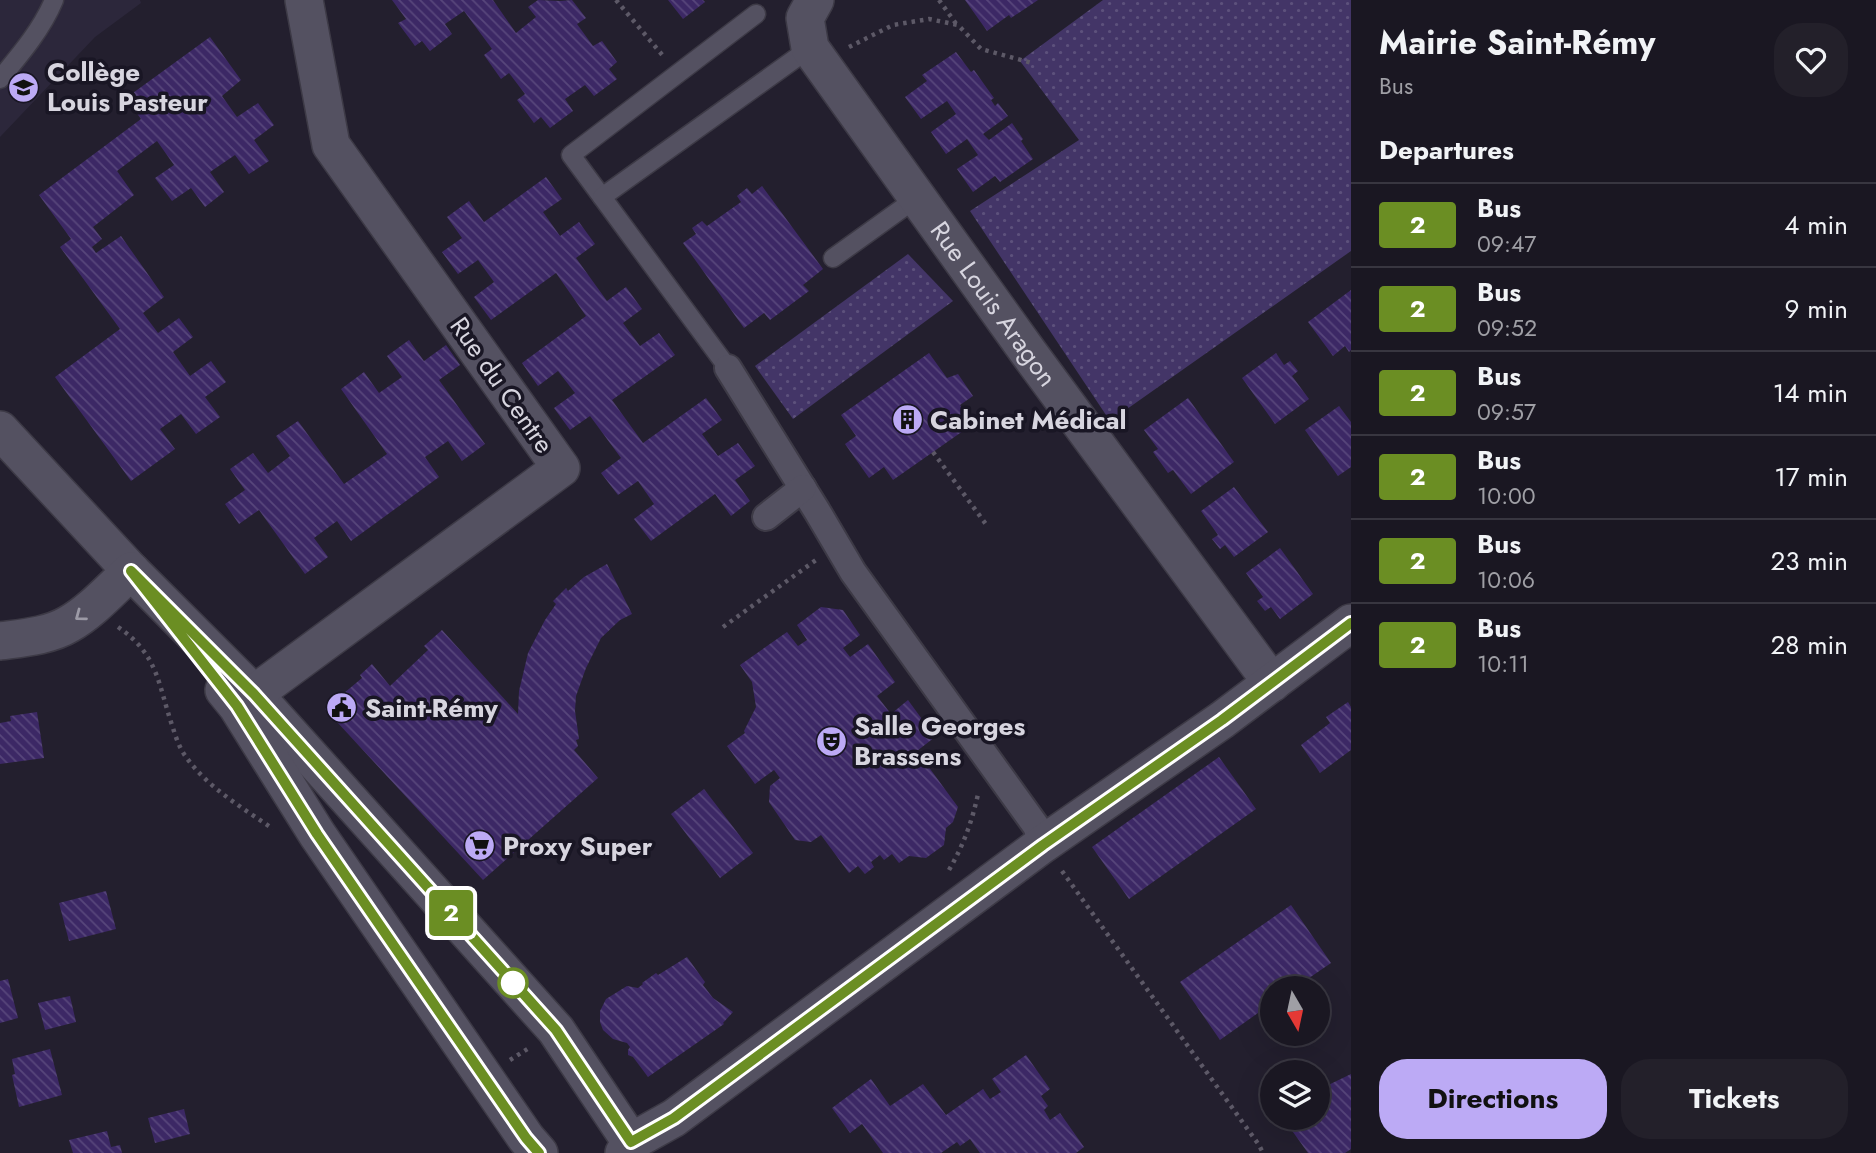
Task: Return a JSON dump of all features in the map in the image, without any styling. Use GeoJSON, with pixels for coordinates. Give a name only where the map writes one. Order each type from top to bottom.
{"type":"FeatureCollection","features":[{"type":"Feature","properties":{"kind":"street","name":"Rue du Centre"},"geometry":{"type":"LineString","coordinates":[[254,694],[562,468],[331,145],[304,0]]}},
{"type":"Feature","properties":{"kind":"street","name":"Rue Louis Aragon"},"geometry":{"type":"LineString","coordinates":[[813,32],[918,197],[1028,352],[1272,683]]}},
{"type":"Feature","properties":{"kind":"street"},"geometry":{"type":"LineString","coordinates":[[728,368],[853,572],[1036,826],[1043,845]]}},
{"type":"Feature","properties":{"kind":"street"},"geometry":{"type":"LineString","coordinates":[[0,430],[131,571],[254,694],[556,1030],[628,1148],[674,1118],[1043,845],[1222,720],[1351,623]]}},
{"type":"Feature","properties":{"kind":"street"},"geometry":{"type":"LineString","coordinates":[[766,517],[803,488]]}},
{"type":"Feature","properties":{"kind":"street"},"geometry":{"type":"LineString","coordinates":[[0,641],[51,632],[69,624],[131,571]]}},
{"type":"Feature","properties":{"kind":"street"},"geometry":{"type":"LineString","coordinates":[[131,571],[237,706],[317,834],[526,1138],[539,1153]]}},
{"type":"Feature","properties":{"kind":"lane"},"geometry":{"type":"LineString","coordinates":[[0,79],[48,14],[54,0]]}},
{"type":"Feature","properties":{"kind":"lane"},"geometry":{"type":"LineString","coordinates":[[728,368],[571,155],[756,14]]}},
{"type":"Feature","properties":{"kind":"lane"},"geometry":{"type":"LineString","coordinates":[[602,197],[813,32]]}},
{"type":"Feature","properties":{"kind":"lane"},"geometry":{"type":"LineString","coordinates":[[833,258],[918,197]]}},
{"type":"Feature","properties":{"kind":"path"},"geometry":{"type":"LineString","coordinates":[[939,0],[981,49],[1032,63]]}},
{"type":"Feature","properties":{"kind":"path"},"geometry":{"type":"LineString","coordinates":[[813,32],[929,19],[958,25]]}},
{"type":"Feature","properties":{"kind":"path"},"geometry":{"type":"LineString","coordinates":[[933,452],[988,527]]}},
{"type":"Feature","properties":{"kind":"path"},"geometry":{"type":"LineString","coordinates":[[723,627],[838,546]]}},
{"type":"Feature","properties":{"kind":"path"},"geometry":{"type":"LineString","coordinates":[[947,873],[960,850],[973,817],[985,756]]}},
{"type":"Feature","properties":{"kind":"path"},"geometry":{"type":"LineString","coordinates":[[1043,845],[1153,995],[1263,1153]]}},
{"type":"Feature","properties":{"kind":"path"},"geometry":{"type":"LineString","coordinates":[[485,1076],[556,1030]]}},
{"type":"Feature","properties":{"kind":"shaded area","name":"Collège Louis Pasteur"},"geometry":{"type":"Polygon","coordinates":[[[0,0],[140,0],[141,3],[95,37],[0,137],[0,0]]]}},
{"type":"Feature","properties":{"kind":"shaded area"},"geometry":{"type":"Polygon","coordinates":[[[1103,0],[1351,0],[1351,251],[1110,421],[970,211],[1079,140],[1020,61],[1103,0]]]}},
{"type":"Feature","properties":{"kind":"shaded area"},"geometry":{"type":"Polygon","coordinates":[[[908,254],[953,301],[793,419],[755,366],[908,254]]]}},
{"type":"Feature","properties":{"kind":"building"},"geometry":{"type":"Polygon","coordinates":[[[392,0],[493,0],[516,33],[536,17],[528,7],[538,0],[572,0],[586,18],[577,24],[593,46],[602,41],[617,62],[609,69],[617,79],[594,96],[585,85],[565,99],[573,111],[550,128],[541,117],[534,123],[517,100],[525,94],[509,73],[501,79],[484,55],[492,49],[464,11],[445,24],[452,34],[430,51],[422,41],[415,46],[398,23],[406,19],[392,0]]]}},
{"type":"Feature","properties":{"kind":"building"},"geometry":{"type":"Polygon","coordinates":[[[668,0],[703,0],[705,2],[683,19],[668,0]]]}},
{"type":"Feature","properties":{"kind":"building"},"geometry":{"type":"Polygon","coordinates":[[[965,0],[1038,0],[1011,18],[1009,15],[987,31],[965,0]]]}},
{"type":"Feature","properties":{"kind":"building"},"geometry":{"type":"Polygon","coordinates":[[[210,37],[241,80],[222,96],[237,117],[258,103],[274,125],[254,140],[269,161],[249,174],[235,155],[210,172],[224,192],[205,207],[191,188],[172,201],[155,178],[174,165],[157,141],[117,171],[134,195],[93,227],[102,239],[92,247],[96,253],[121,236],[164,297],[143,313],[158,333],[179,318],[193,337],[173,352],[190,376],[211,361],[226,382],[205,397],[220,417],[196,434],[181,414],[160,429],[175,449],[131,481],[55,377],[120,329],[60,247],[71,239],[39,195],[141,119],[126,98],[210,37]]]}},
{"type":"Feature","properties":{"kind":"building"},"geometry":{"type":"Polygon","coordinates":[[[956,52],[971,72],[974,70],[994,98],[991,100],[995,106],[998,103],[1008,116],[983,134],[989,140],[1012,123],[1033,159],[1000,182],[995,176],[973,192],[957,169],[978,155],[967,139],[946,154],[931,132],[956,114],[947,101],[921,119],[905,97],[927,81],[922,75],[956,52]]]}},
{"type":"Feature","properties":{"kind":"building"},"geometry":{"type":"Polygon","coordinates":[[[546,177],[562,199],[543,212],[560,236],[579,222],[595,244],[576,258],[607,301],[626,287],[642,309],[623,323],[640,346],[659,333],[675,355],[612,400],[643,443],[706,398],[722,420],[702,434],[718,456],[738,443],[755,466],[735,480],[750,501],[731,516],[715,494],[651,541],[634,519],[654,504],[638,481],[618,495],[601,473],[621,458],[590,416],[570,430],[554,408],[575,393],[558,371],[538,386],[522,363],[586,316],[556,273],[491,320],[474,297],[494,282],[478,260],[458,274],[442,252],[462,238],[447,217],[469,201],[484,222],[546,177]]]}},
{"type":"Feature","properties":{"kind":"building"},"geometry":{"type":"Polygon","coordinates":[[[762,186],[823,269],[803,285],[809,291],[770,320],[764,313],[744,328],[683,243],[696,234],[692,228],[702,221],[707,226],[741,202],[737,196],[747,188],[752,194],[762,186]]]}},
{"type":"Feature","properties":{"kind":"building"},"geometry":{"type":"Polygon","coordinates":[[[1351,290],[1351,350],[1349,352],[1345,346],[1333,356],[1308,322],[1351,290]]]}},
{"type":"Feature","properties":{"kind":"building"},"geometry":{"type":"Polygon","coordinates":[[[409,340],[424,361],[446,345],[460,365],[439,380],[485,444],[462,461],[448,441],[425,457],[439,477],[351,541],[337,521],[314,538],[328,557],[305,574],[259,510],[239,524],[225,504],[245,490],[230,469],[253,453],[268,473],[290,456],[276,436],[298,421],[344,484],[387,454],[341,389],[364,372],[379,393],[402,377],[387,356],[409,340]]]}},
{"type":"Feature","properties":{"kind":"building","name":"Cabinet Médical"},"geometry":{"type":"Polygon","coordinates":[[[929,353],[947,378],[958,374],[973,396],[960,405],[973,424],[893,480],[884,467],[869,478],[845,444],[856,436],[841,415],[929,353]]]}},
{"type":"Feature","properties":{"kind":"building"},"geometry":{"type":"Polygon","coordinates":[[[1276,353],[1284,365],[1290,361],[1298,371],[1292,376],[1309,399],[1275,424],[1242,378],[1276,353]]]}},
{"type":"Feature","properties":{"kind":"building"},"geometry":{"type":"Polygon","coordinates":[[[1188,398],[1234,462],[1191,494],[1173,470],[1168,473],[1153,452],[1158,449],[1144,430],[1188,398]]]}},
{"type":"Feature","properties":{"kind":"building"},"geometry":{"type":"Polygon","coordinates":[[[1339,406],[1351,422],[1351,467],[1338,476],[1305,430],[1339,406]]]}},
{"type":"Feature","properties":{"kind":"building"},"geometry":{"type":"Polygon","coordinates":[[[1234,487],[1268,532],[1234,557],[1225,545],[1220,549],[1212,539],[1218,535],[1201,511],[1234,487]]]}},
{"type":"Feature","properties":{"kind":"building"},"geometry":{"type":"Polygon","coordinates":[[[1280,548],[1313,594],[1280,619],[1271,607],[1265,611],[1257,601],[1263,597],[1246,573],[1280,548]]]}},
{"type":"Feature","properties":{"kind":"building"},"geometry":{"type":"Polygon","coordinates":[[[607,564],[632,614],[620,620],[601,638],[576,696],[579,739],[576,740],[578,746],[574,750],[598,778],[483,880],[325,709],[362,678],[360,675],[372,664],[390,686],[428,650],[424,646],[442,630],[518,714],[519,691],[528,653],[556,604],[553,601],[566,588],[568,591],[584,577],[607,564]]]}},
{"type":"Feature","properties":{"kind":"building","name":"Salle Georges Brassens"},"geometry":{"type":"Polygon","coordinates":[[[821,607],[843,610],[860,635],[843,648],[850,657],[868,644],[895,682],[877,696],[891,714],[908,700],[935,737],[917,751],[958,807],[953,822],[946,828],[944,845],[926,858],[909,856],[899,863],[892,854],[884,860],[880,855],[871,862],[874,867],[865,874],[858,866],[849,873],[821,835],[811,842],[795,840],[769,802],[770,786],[780,778],[774,770],[755,784],[727,746],[745,733],[756,707],[752,682],[740,665],[787,632],[798,646],[807,640],[797,625],[821,607]]]}},
{"type":"Feature","properties":{"kind":"building"},"geometry":{"type":"Polygon","coordinates":[[[1348,702],[1351,707],[1351,750],[1320,773],[1301,745],[1330,723],[1326,717],[1348,702]]]}},
{"type":"Feature","properties":{"kind":"building"},"geometry":{"type":"Polygon","coordinates":[[[37,712],[44,758],[0,764],[0,723],[11,721],[10,716],[37,712]]]}},
{"type":"Feature","properties":{"kind":"building"},"geometry":{"type":"Polygon","coordinates":[[[1219,757],[1256,809],[1129,899],[1092,847],[1219,757]]]}},
{"type":"Feature","properties":{"kind":"building"},"geometry":{"type":"Polygon","coordinates":[[[704,789],[753,853],[720,878],[671,814],[704,789]]]}},
{"type":"Feature","properties":{"kind":"building"},"geometry":{"type":"Polygon","coordinates":[[[106,891],[116,929],[69,941],[59,903],[106,891]]]}},
{"type":"Feature","properties":{"kind":"building"},"geometry":{"type":"Polygon","coordinates":[[[1291,905],[1331,963],[1312,976],[1260,976],[1260,1012],[1220,1040],[1180,982],[1291,905]]]}},
{"type":"Feature","properties":{"kind":"building"},"geometry":{"type":"Polygon","coordinates":[[[687,957],[713,998],[733,1012],[724,1024],[648,1077],[633,1057],[628,1055],[630,1047],[627,1043],[613,1039],[603,1030],[600,1011],[606,999],[627,986],[638,988],[656,973],[658,975],[687,957]]]}},
{"type":"Feature","properties":{"kind":"building"},"geometry":{"type":"Polygon","coordinates":[[[8,979],[18,1018],[0,1023],[0,981],[8,979]]]}},
{"type":"Feature","properties":{"kind":"building"},"geometry":{"type":"Polygon","coordinates":[[[70,996],[76,1022],[45,1030],[38,1003],[70,996]]]}},
{"type":"Feature","properties":{"kind":"building"},"geometry":{"type":"Polygon","coordinates":[[[50,1049],[62,1095],[19,1107],[12,1075],[15,1074],[12,1059],[50,1049]]]}},
{"type":"Feature","properties":{"kind":"building"},"geometry":{"type":"Polygon","coordinates":[[[1026,1055],[1050,1089],[1041,1096],[1048,1106],[1044,1110],[1050,1120],[1060,1113],[1084,1147],[1076,1153],[980,1153],[970,1139],[960,1146],[957,1142],[941,1153],[883,1153],[862,1124],[850,1133],[832,1108],[871,1079],[890,1106],[923,1084],[946,1115],[983,1089],[990,1099],[1001,1092],[992,1079],[1026,1055]]]}},
{"type":"Feature","properties":{"kind":"building"},"geometry":{"type":"Polygon","coordinates":[[[1351,1074],[1351,1149],[1345,1153],[1308,1153],[1292,1130],[1330,1130],[1330,1084],[1351,1074]]]}},
{"type":"Feature","properties":{"kind":"building"},"geometry":{"type":"Polygon","coordinates":[[[184,1109],[190,1134],[155,1143],[148,1118],[184,1109]]]}},
{"type":"Feature","properties":{"kind":"building"},"geometry":{"type":"Polygon","coordinates":[[[107,1131],[111,1147],[120,1145],[122,1153],[73,1153],[69,1140],[107,1131]]]}},
{"type":"Feature","properties":{"kind":"bus line","name":"2"},"geometry":{"type":"LineString","coordinates":[[539,1153],[526,1138],[317,834],[237,706],[131,571],[254,694],[556,1030],[631,1142],[674,1118],[1043,845],[1222,720],[1351,623]]}},
{"type":"Feature","properties":{"kind":"place","name":"Collège Louis Pasteur"},"geometry":{"type":"Point","coordinates":[24,87]}},
{"type":"Feature","properties":{"kind":"place","name":"Cabinet Médical"},"geometry":{"type":"Point","coordinates":[907,420]}},
{"type":"Feature","properties":{"kind":"place","name":"Saint-Rémy"},"geometry":{"type":"Point","coordinates":[342,708]}},
{"type":"Feature","properties":{"kind":"place","name":"Salle Georges Brassens"},"geometry":{"type":"Point","coordinates":[831,741]}},
{"type":"Feature","properties":{"kind":"place","name":"Proxy Super"},"geometry":{"type":"Point","coordinates":[480,846]}}]}
